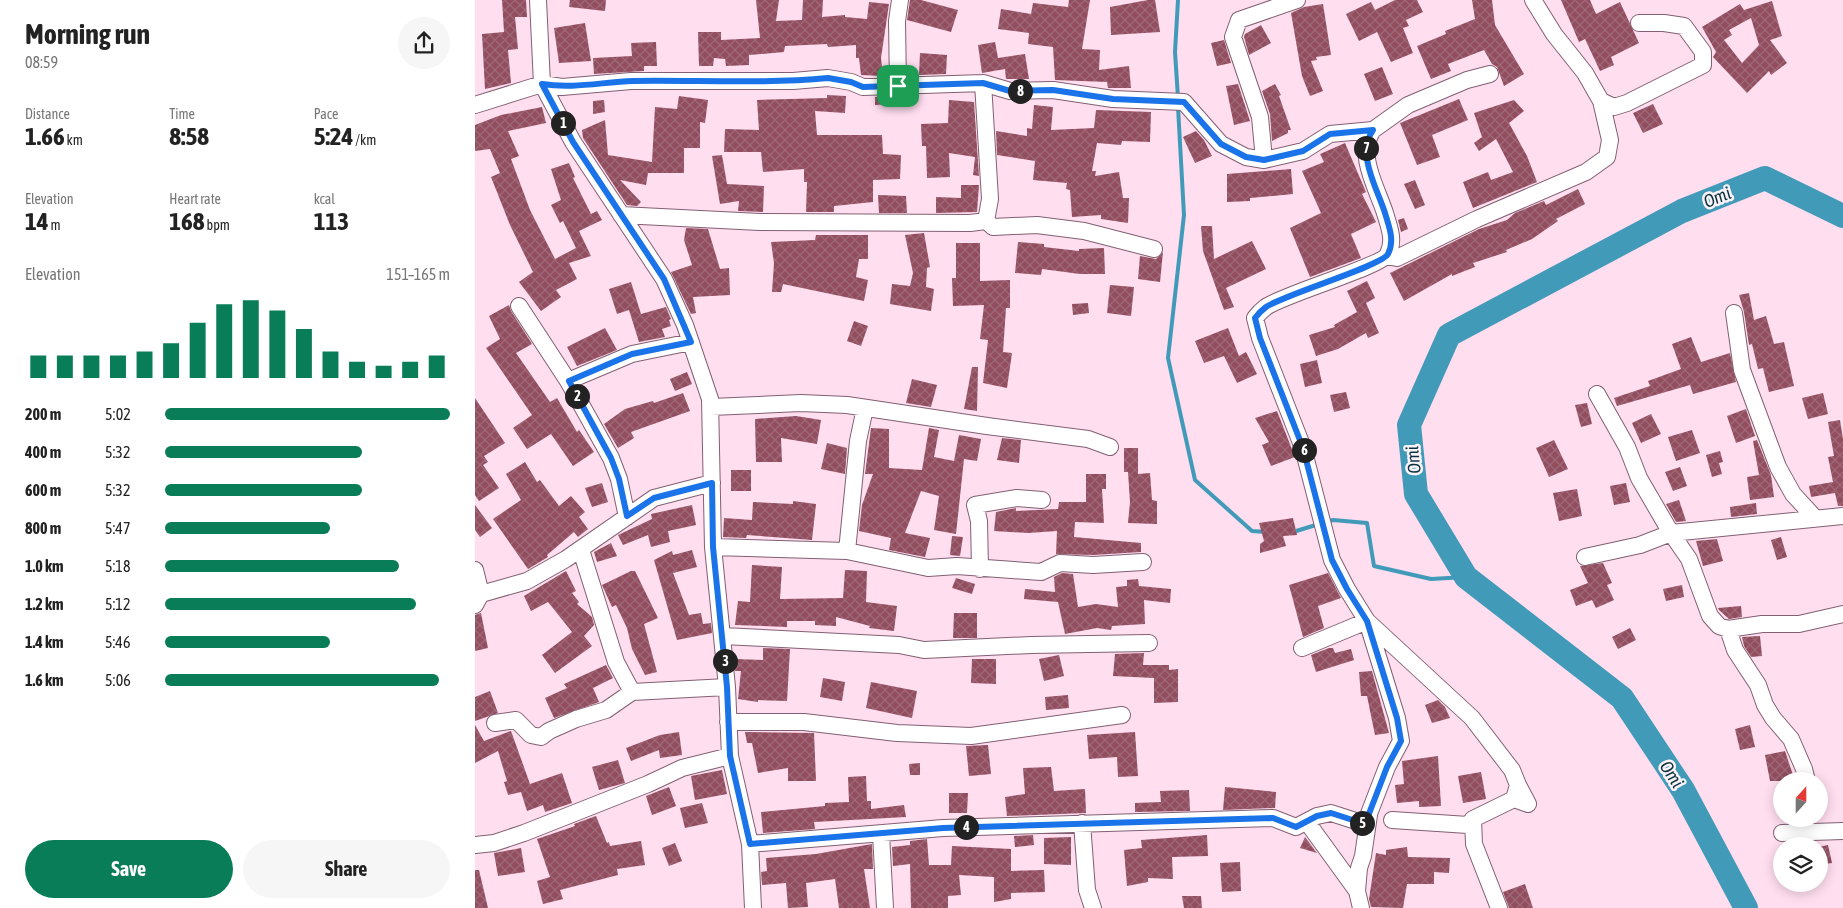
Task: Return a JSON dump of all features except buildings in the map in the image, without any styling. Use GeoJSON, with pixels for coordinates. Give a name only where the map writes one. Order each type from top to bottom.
{"type":"FeatureCollection","features":[{"type":"Feature","properties":{"kind":"street"},"geometry":{"type":"LineString","coordinates":[[538,0],[542,84],[573,142],[664,279],[691,342],[710,398],[713,547],[718,611],[723,636],[730,756],[750,844],[753,908]]}},
{"type":"Feature","properties":{"kind":"street"},"geometry":{"type":"LineString","coordinates":[[898,86],[897,21],[899,0]]}},
{"type":"Feature","properties":{"kind":"street"},"geometry":{"type":"LineString","coordinates":[[1264,160],[1260,117],[1233,37],[1239,20],[1297,0]]}},
{"type":"Feature","properties":{"kind":"street"},"geometry":{"type":"LineString","coordinates":[[750,844],[943,828],[1082,823],[1273,818],[1296,827],[1317,816],[1331,813],[1365,824],[1387,767],[1401,741],[1382,667],[1367,621],[1332,560],[1303,448],[1260,338],[1255,318],[1266,307],[1346,273],[1376,264],[1392,252],[1477,219],[1586,172],[1607,157],[1610,140],[1601,100],[1585,73],[1554,34],[1533,0]]}},
{"type":"Feature","properties":{"kind":"street"},"geometry":{"type":"LineString","coordinates":[[1601,100],[1614,107],[1627,103],[1703,65],[1703,52],[1684,26],[1664,23],[1639,23]]}},
{"type":"Feature","properties":{"kind":"street"},"geometry":{"type":"LineString","coordinates":[[1392,252],[1365,155],[1368,136],[1373,130],[1408,105],[1467,80],[1490,74]]}},
{"type":"Feature","properties":{"kind":"street"},"geometry":{"type":"LineString","coordinates":[[475,105],[542,84],[562,87],[631,81],[793,81],[828,78],[851,82],[863,87],[983,83],[1010,91],[1053,90],[1113,99],[1184,102],[1221,144],[1246,157],[1264,160],[1303,151],[1330,134],[1373,130]]}},
{"type":"Feature","properties":{"kind":"street"},"geometry":{"type":"LineString","coordinates":[[983,83],[990,200],[986,221]]}},
{"type":"Feature","properties":{"kind":"street"},"geometry":{"type":"LineString","coordinates":[[621,215],[759,222],[970,224],[986,221]]}},
{"type":"Feature","properties":{"kind":"street"},"geometry":{"type":"LineString","coordinates":[[986,221],[993,227],[1037,224],[1084,231],[1154,249]]}},
{"type":"Feature","properties":{"kind":"street"},"geometry":{"type":"LineString","coordinates":[[519,306],[569,381],[611,458],[619,479],[627,516]]}},
{"type":"Feature","properties":{"kind":"street"},"geometry":{"type":"LineString","coordinates":[[1734,313],[1742,370],[1778,468],[1793,494],[1815,518]]}},
{"type":"Feature","properties":{"kind":"street"},"geometry":{"type":"LineString","coordinates":[[569,381],[632,354],[691,342]]}},
{"type":"Feature","properties":{"kind":"street"},"geometry":{"type":"LineString","coordinates":[[1597,394],[1627,447],[1639,478],[1671,533],[1689,559],[1710,616],[1719,626],[1728,629],[1762,624],[1799,624],[1843,614]]}},
{"type":"Feature","properties":{"kind":"street"},"geometry":{"type":"LineString","coordinates":[[711,407],[801,403],[865,408],[1088,439],[1110,447]]}},
{"type":"Feature","properties":{"kind":"street"},"geometry":{"type":"LineString","coordinates":[[847,551],[859,441],[865,408]]}},
{"type":"Feature","properties":{"kind":"street"},"geometry":{"type":"LineString","coordinates":[[475,570],[478,599],[527,581],[581,550],[654,498],[712,483]]}},
{"type":"Feature","properties":{"kind":"street"},"geometry":{"type":"LineString","coordinates":[[980,569],[979,521],[975,505],[1017,498],[1042,500]]}},
{"type":"Feature","properties":{"kind":"street"},"geometry":{"type":"LineString","coordinates":[[1585,556],[1640,545],[1671,533],[1843,516]]}},
{"type":"Feature","properties":{"kind":"street"},"geometry":{"type":"LineString","coordinates":[[713,547],[847,551],[928,568],[957,566],[1041,572],[1060,563],[1093,565],[1143,562]]}},
{"type":"Feature","properties":{"kind":"street"},"geometry":{"type":"LineString","coordinates":[[581,550],[616,662],[632,692]]}},
{"type":"Feature","properties":{"kind":"street"},"geometry":{"type":"LineString","coordinates":[[1302,648],[1367,621]]}},
{"type":"Feature","properties":{"kind":"street"},"geometry":{"type":"LineString","coordinates":[[1367,621],[1472,718],[1512,770],[1516,792],[1473,819],[1468,825],[1393,820]]}},
{"type":"Feature","properties":{"kind":"street"},"geometry":{"type":"LineString","coordinates":[[1728,629],[1735,650],[1758,685],[1765,705],[1773,718],[1791,739],[1805,772]]}},
{"type":"Feature","properties":{"kind":"street"},"geometry":{"type":"LineString","coordinates":[[723,636],[899,645],[924,650],[1031,645],[1149,643]]}},
{"type":"Feature","properties":{"kind":"street"},"geometry":{"type":"LineString","coordinates":[[495,723],[516,720],[531,735],[541,737],[549,731],[576,719],[606,710],[632,692],[727,687]]}},
{"type":"Feature","properties":{"kind":"street"},"geometry":{"type":"LineString","coordinates":[[728,722],[804,722],[897,733],[971,736],[1122,715]]}},
{"type":"Feature","properties":{"kind":"street"},"geometry":{"type":"LineString","coordinates":[[475,845],[495,843],[648,784],[682,768],[730,756]]}},
{"type":"Feature","properties":{"kind":"street"},"geometry":{"type":"LineString","coordinates":[[1361,908],[1357,892],[1359,868],[1363,856],[1369,815]]}},
{"type":"Feature","properties":{"kind":"street"},"geometry":{"type":"LineString","coordinates":[[1473,819],[1474,844],[1499,908]]}},
{"type":"Feature","properties":{"kind":"street"},"geometry":{"type":"LineString","coordinates":[[1307,822],[1357,892]]}},
{"type":"Feature","properties":{"kind":"street"},"geometry":{"type":"LineString","coordinates":[[1082,823],[1087,890],[1093,908]]}},
{"type":"Feature","properties":{"kind":"street"},"geometry":{"type":"LineString","coordinates":[[1827,827],[1843,831]]}},
{"type":"Feature","properties":{"kind":"street"},"geometry":{"type":"LineString","coordinates":[[1782,833],[1804,828]]}},
{"type":"Feature","properties":{"kind":"street"},"geometry":{"type":"LineString","coordinates":[[881,834],[885,908]]}},
{"type":"Feature","properties":{"kind":"waterway"},"geometry":{"type":"LineString","coordinates":[[1178,0],[1175,52],[1178,98]]}},
{"type":"Feature","properties":{"kind":"waterway"},"geometry":{"type":"LineString","coordinates":[[1178,107],[1184,215],[1168,358],[1195,480],[1252,531],[1266,532]]}},
{"type":"Feature","properties":{"kind":"waterway","name":"Omi"},"geometry":{"type":"LineString","coordinates":[[1746,908],[1683,790],[1622,698],[1466,577],[1416,494],[1409,425],[1449,335],[1682,211],[1765,178],[1843,216]]}},
{"type":"Feature","properties":{"kind":"waterway"},"geometry":{"type":"LineString","coordinates":[[1326,522],[1333,520],[1367,523],[1374,566],[1431,579],[1466,577]]}},
{"type":"Feature","properties":{"kind":"waterway"},"geometry":{"type":"LineString","coordinates":[[1293,532],[1319,524]]}},
{"type":"Feature","properties":{"kind":"route"},"geometry":{"type":"LineString","coordinates":[[828,78],[851,82],[863,87],[898,86],[983,83],[1010,91],[1053,90],[1113,99],[1184,102],[1221,144],[1246,157],[1264,160],[1287,153],[1303,151],[1330,134],[1373,130],[1368,136],[1365,155],[1393,241],[1387,256],[1376,264],[1346,273],[1266,307],[1255,318],[1260,338],[1303,448],[1332,560],[1367,621],[1397,718],[1401,741],[1387,767],[1365,824],[1331,813],[1317,816],[1296,827],[1273,818],[1082,823],[943,828],[750,844],[730,756],[723,636],[718,611],[713,547],[712,483],[654,498],[627,516],[619,479],[611,458],[569,381],[596,367],[632,354],[691,342],[664,279],[573,142],[542,84],[562,87],[631,81],[793,81],[828,78]]}}]}
